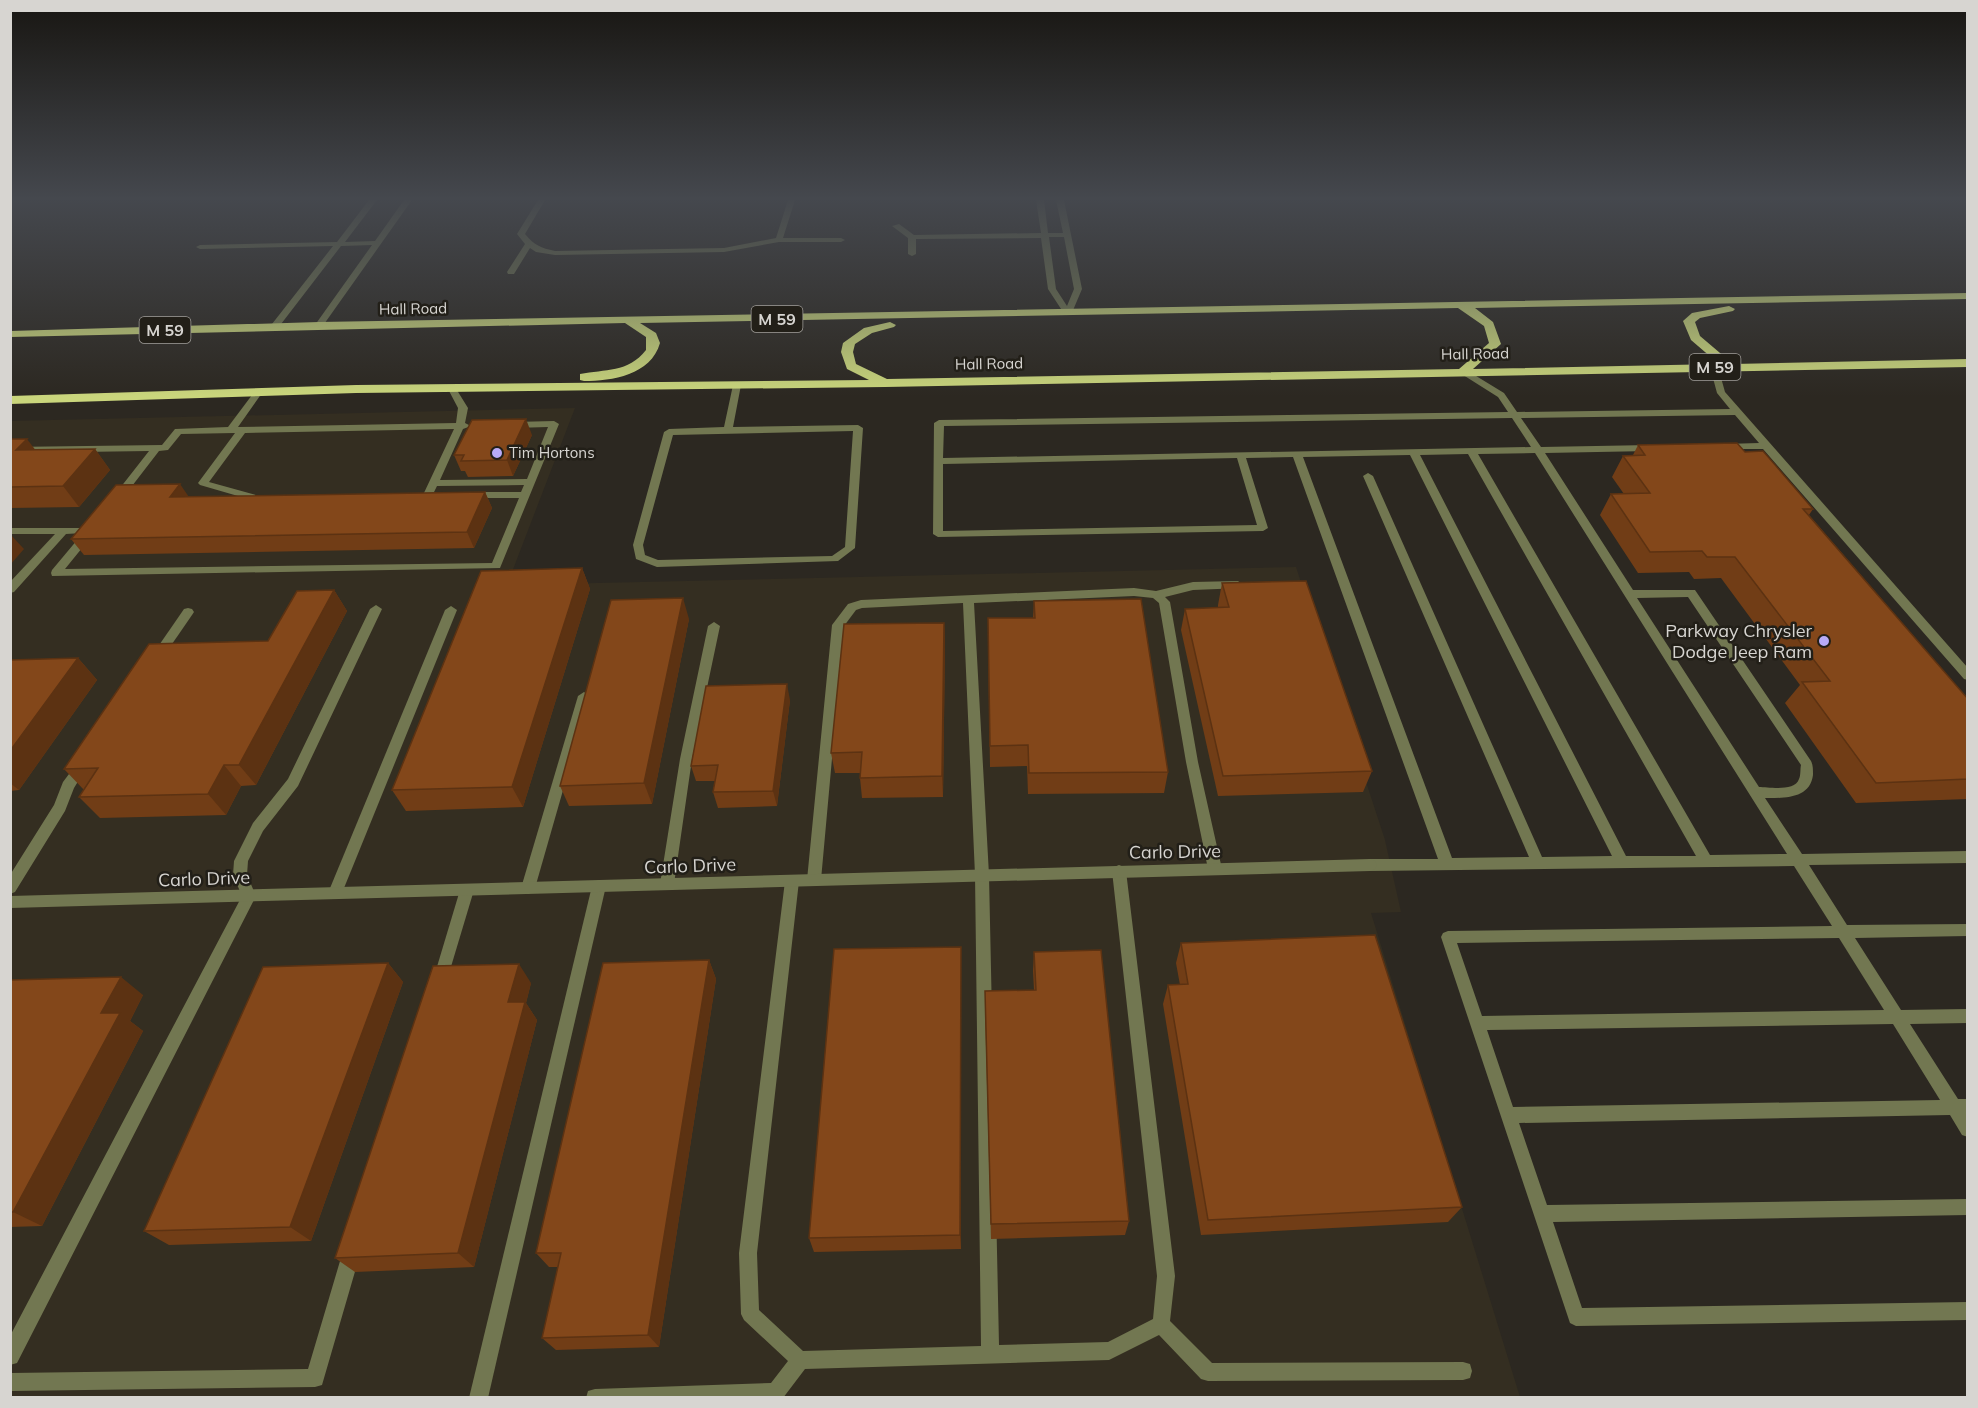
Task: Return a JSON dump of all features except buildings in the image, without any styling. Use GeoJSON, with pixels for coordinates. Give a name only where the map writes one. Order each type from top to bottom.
{"type":"FeatureCollection","features":[{"type":"Feature","properties":{"kind":"highway","name":"Hall Road"},"geometry":{"type":"LineString","coordinates":[[10,334],[275,326],[1968,296]]}},
{"type":"Feature","properties":{"kind":"highway"},"geometry":{"type":"LineString","coordinates":[[1731,367],[1706,349],[1691,332],[1689,321],[1696,315],[1725,309],[1894,306],[1929,297]]}},
{"type":"Feature","properties":{"kind":"highway"},"geometry":{"type":"LineString","coordinates":[[1457,304],[1488,321],[1494,331],[1495,344],[1463,370]]}},
{"type":"Feature","properties":{"kind":"highway"},"geometry":{"type":"LineString","coordinates":[[885,383],[851,366],[848,352],[849,343],[873,327],[1068,313]]}},
{"type":"Feature","properties":{"kind":"highway"},"geometry":{"type":"LineString","coordinates":[[356,390],[405,379],[602,376],[618,373],[648,358],[654,349],[654,339],[651,333],[624,321]]}},
{"type":"Feature","properties":{"kind":"highway","name":"Hall Road"},"geometry":{"type":"LineString","coordinates":[[10,400],[356,390],[885,383],[1463,370],[1968,363]]}},
{"type":"Feature","properties":{"kind":"street"},"geometry":{"type":"LineString","coordinates":[[275,326],[322,266]]}},
{"type":"Feature","properties":{"kind":"street"},"geometry":{"type":"LineString","coordinates":[[319,326],[363,266]]}},
{"type":"Feature","properties":{"kind":"street"},"geometry":{"type":"LineString","coordinates":[[511,272],[515,266]]}},
{"type":"Feature","properties":{"kind":"street"},"geometry":{"type":"LineString","coordinates":[[1049,266],[1052,289],[1068,313]]}},
{"type":"Feature","properties":{"kind":"street"},"geometry":{"type":"LineString","coordinates":[[1068,313],[1078,289],[1073,266]]}},
{"type":"Feature","properties":{"kind":"street"},"geometry":{"type":"LineString","coordinates":[[1714,367],[1721,393],[1736,412],[1968,676]]}},
{"type":"Feature","properties":{"kind":"street"},"geometry":{"type":"LineString","coordinates":[[1463,370],[1502,395],[1516,415],[1898,1018],[1961,1107],[1968,1129]]}},
{"type":"Feature","properties":{"kind":"street"},"geometry":{"type":"LineString","coordinates":[[728,430],[736,385]]}},
{"type":"Feature","properties":{"kind":"street"},"geometry":{"type":"LineString","coordinates":[[428,495],[460,426],[463,408],[452,390]]}},
{"type":"Feature","properties":{"kind":"street"},"geometry":{"type":"LineString","coordinates":[[258,393],[203,483],[255,499],[266,498]]}},
{"type":"Feature","properties":{"kind":"street"},"geometry":{"type":"LineString","coordinates":[[1240,456],[1263,528],[938,534],[939,423],[1736,412]]}},
{"type":"Feature","properties":{"kind":"street"},"geometry":{"type":"LineString","coordinates":[[98,521],[56,573],[496,566],[554,424],[507,425]]}},
{"type":"Feature","properties":{"kind":"street"},"geometry":{"type":"LineString","coordinates":[[10,450],[165,448],[178,431],[472,426]]}},
{"type":"Feature","properties":{"kind":"street"},"geometry":{"type":"LineString","coordinates":[[858,428],[848,551],[834,559],[657,564],[640,557],[638,545],[669,432],[728,430],[858,428]]}},
{"type":"Feature","properties":{"kind":"street"},"geometry":{"type":"LineString","coordinates":[[1710,447],[1767,446]]}},
{"type":"Feature","properties":{"kind":"street"},"geometry":{"type":"LineString","coordinates":[[113,503],[156,448]]}},
{"type":"Feature","properties":{"kind":"street"},"geometry":{"type":"LineString","coordinates":[[939,461],[1664,448]]}},
{"type":"Feature","properties":{"kind":"street"},"geometry":{"type":"LineString","coordinates":[[1472,452],[1706,861]]}},
{"type":"Feature","properties":{"kind":"street"},"geometry":{"type":"LineString","coordinates":[[1414,453],[1622,862]]}},
{"type":"Feature","properties":{"kind":"street"},"geometry":{"type":"LineString","coordinates":[[1297,455],[1447,864]]}},
{"type":"Feature","properties":{"kind":"street"},"geometry":{"type":"LineString","coordinates":[[1368,476],[1538,862]]}},
{"type":"Feature","properties":{"kind":"street"},"geometry":{"type":"LineString","coordinates":[[434,483],[530,482]]}},
{"type":"Feature","properties":{"kind":"street"},"geometry":{"type":"LineString","coordinates":[[417,496],[525,495]]}},
{"type":"Feature","properties":{"kind":"street"},"geometry":{"type":"LineString","coordinates":[[10,589],[64,530]]}},
{"type":"Feature","properties":{"kind":"street"},"geometry":{"type":"LineString","coordinates":[[10,531],[91,530]]}},
{"type":"Feature","properties":{"kind":"street"},"geometry":{"type":"LineString","coordinates":[[814,880],[838,625],[852,607],[861,604],[1134,592],[1156,595],[1193,586],[1248,585]]}},
{"type":"Feature","properties":{"kind":"street"},"geometry":{"type":"LineString","coordinates":[[1629,594],[1691,593],[1807,764],[1805,783],[1801,788],[1790,791],[1755,792]]}},
{"type":"Feature","properties":{"kind":"street"},"geometry":{"type":"LineString","coordinates":[[1156,595],[1164,602],[1192,762],[1215,869]]}},
{"type":"Feature","properties":{"kind":"street"},"geometry":{"type":"LineString","coordinates":[[968,599],[982,875],[990,1354]]}},
{"type":"Feature","properties":{"kind":"street"},"geometry":{"type":"LineString","coordinates":[[10,1356],[249,896],[240,875],[241,861],[258,826],[293,782],[376,609]]}},
{"type":"Feature","properties":{"kind":"street"},"geometry":{"type":"LineString","coordinates":[[335,893],[451,610]]}},
{"type":"Feature","properties":{"kind":"street"},"geometry":{"type":"LineString","coordinates":[[148,670],[188,612]]}},
{"type":"Feature","properties":{"kind":"street"},"geometry":{"type":"LineString","coordinates":[[667,884],[686,759],[714,626]]}},
{"type":"Feature","properties":{"kind":"street"},"geometry":{"type":"LineString","coordinates":[[528,888],[587,686]]}},
{"type":"Feature","properties":{"kind":"street"},"geometry":{"type":"LineString","coordinates":[[10,888],[60,807],[68,786],[88,757]]}},
{"type":"Feature","properties":{"kind":"street","name":"Carlo Drive"},"geometry":{"type":"LineString","coordinates":[[10,902],[1370,865],[1968,857]]}},
{"type":"Feature","properties":{"kind":"street"},"geometry":{"type":"LineString","coordinates":[[1119,871],[1166,1276],[1161,1324]]}},
{"type":"Feature","properties":{"kind":"street"},"geometry":{"type":"LineString","coordinates":[[792,881],[748,1253],[750,1314],[800,1360],[1109,1351],[1161,1324]]}},
{"type":"Feature","properties":{"kind":"street"},"geometry":{"type":"LineString","coordinates":[[478,1398],[599,886]]}},
{"type":"Feature","properties":{"kind":"street"},"geometry":{"type":"LineString","coordinates":[[436,991],[467,890]]}},
{"type":"Feature","properties":{"kind":"street"},"geometry":{"type":"LineString","coordinates":[[1968,930],[1448,938],[1576,1317],[1968,1311]]}},
{"type":"Feature","properties":{"kind":"street"},"geometry":{"type":"LineString","coordinates":[[1476,1023],[1968,1016]]}},
{"type":"Feature","properties":{"kind":"street"},"geometry":{"type":"LineString","coordinates":[[1508,1115],[1961,1107]]}},
{"type":"Feature","properties":{"kind":"street"},"geometry":{"type":"LineString","coordinates":[[1541,1214],[1968,1208]]}},
{"type":"Feature","properties":{"kind":"street"},"geometry":{"type":"LineString","coordinates":[[10,1382],[315,1378],[357,1237]]}},
{"type":"Feature","properties":{"kind":"street"},"geometry":{"type":"LineString","coordinates":[[1161,1324],[1208,1372],[1463,1371]]}},
{"type":"Feature","properties":{"kind":"street"},"geometry":{"type":"LineString","coordinates":[[595,1398],[776,1392],[800,1360]]}},
{"type":"Feature","properties":{"kind":"shaded area"},"geometry":{"type":"Polygon","coordinates":[[[575,408],[507,585],[1296,567],[1385,840],[1401,912],[1371,913],[1520,1397],[11,1397],[10,421],[575,408]]]}},
{"type":"Feature","properties":{"kind":"place","name":"Tim Hortons"},"geometry":{"type":"Point","coordinates":[497,453]}},
{"type":"Feature","properties":{"kind":"place","name":"Parkway Chrysler Dodge Jeep Ram"},"geometry":{"type":"Point","coordinates":[1824,641]}}]}
